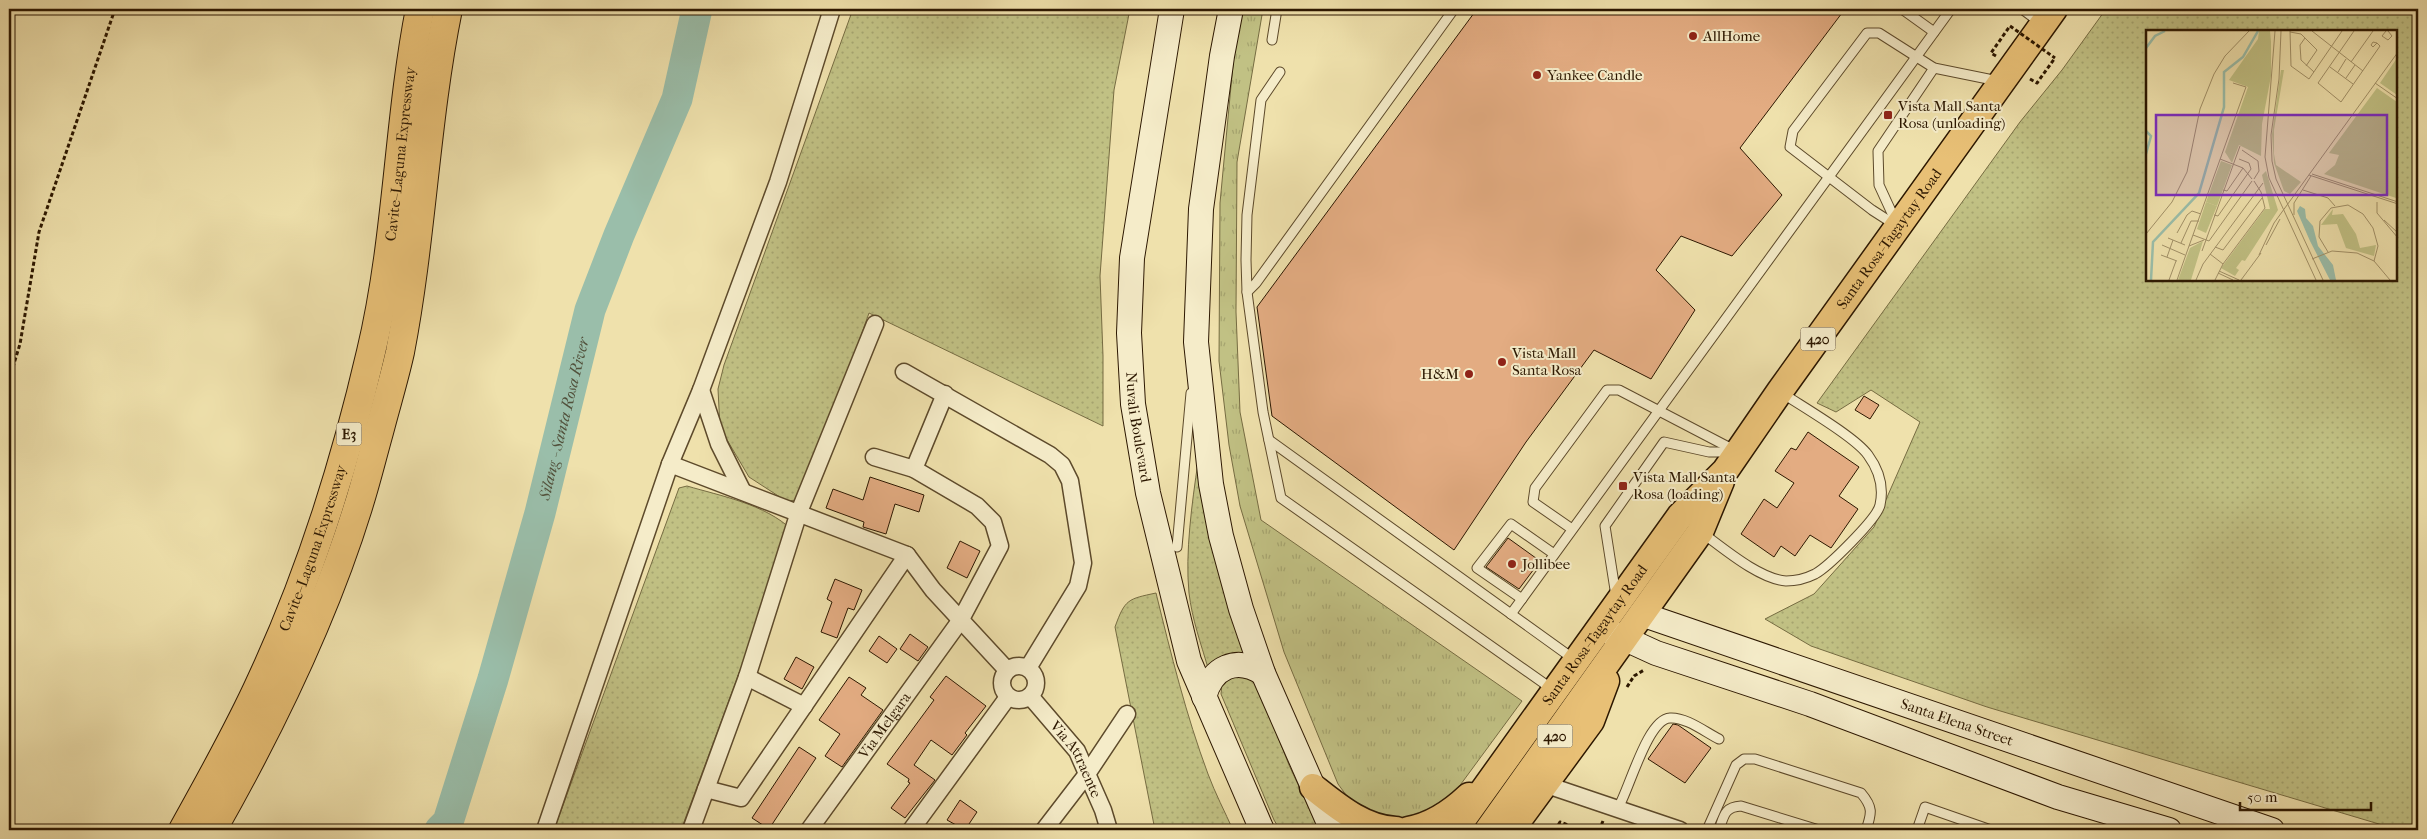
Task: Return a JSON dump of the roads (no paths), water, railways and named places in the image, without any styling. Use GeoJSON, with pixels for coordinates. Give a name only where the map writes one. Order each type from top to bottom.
{"type":"FeatureCollection","features":[{"type":"Feature","properties":{"kind":"highway","name":"Cavite–Laguna Expressway"},"geometry":{"type":"LineString","coordinates":[[183,830],[262,680],[300,587],[331,498],[372,351],[392,232],[405,101],[420,9]]}},
{"type":"Feature","properties":{"kind":"highway","name":"Cavite–Laguna Expressway"},"geometry":{"type":"LineString","coordinates":[[212,830],[262,738],[307,642],[326,598],[358,507],[399,354],[418,236],[433,108],[448,9]]}},
{"type":"Feature","properties":{"kind":"main road","name":"Nuvali Boulevard"},"geometry":{"type":"LineString","coordinates":[[1172,9],[1132,258],[1129,290],[1130,368],[1138,438],[1148,493],[1188,661],[1262,830]]}},
{"type":"Feature","properties":{"kind":"main road"},"geometry":{"type":"LineString","coordinates":[[1231,9],[1222,56],[1201,209],[1196,342],[1211,484],[1221,536],[1241,609],[1263,673],[1332,830]]}},
{"type":"Feature","properties":{"kind":"main road","name":"Santa Rosa-Tagaytay Road"},"geometry":{"type":"LineString","coordinates":[[1455,830],[1680,516],[1732,462],[1780,392],[2049,17]]}},
{"type":"Feature","properties":{"kind":"main road","name":"Santa Rosa-Tagaytay Road"},"geometry":{"type":"LineString","coordinates":[[1505,830],[1623,639],[1700,532],[1732,462]]}},
{"type":"Feature","properties":{"kind":"main road","name":"Santa Elena Street"},"geometry":{"type":"LineString","coordinates":[[1640,614],[2071,764],[2272,830]]}},
{"type":"Feature","properties":{"kind":"main road","name":"Santa Elena Street"},"geometry":{"type":"LineString","coordinates":[[1600,627],[1656,653],[1810,704],[2058,797],[2169,830]]}},
{"type":"Feature","properties":{"kind":"main road"},"geometry":{"type":"LineString","coordinates":[[1505,830],[1544,784],[1591,721],[1623,639]]}},
{"type":"Feature","properties":{"kind":"main road"},"geometry":{"type":"LineString","coordinates":[[1204,697],[1208,682],[1226,667],[1234,665],[1249,666],[1263,673]]}},
{"type":"Feature","properties":{"kind":"main road"},"geometry":{"type":"LineString","coordinates":[[1408,830],[1419,828],[1444,816],[1508,756]]}},
{"type":"Feature","properties":{"kind":"main road"},"geometry":{"type":"LineString","coordinates":[[2058,797],[2071,764]]}},
{"type":"Feature","properties":{"kind":"main road"},"geometry":{"type":"LineString","coordinates":[[1313,787],[1362,821],[1375,827],[1396,830]]}},
{"type":"Feature","properties":{"kind":"street"},"geometry":{"type":"LineString","coordinates":[[545,830],[670,464],[701,390],[778,182],[832,9]]}},
{"type":"Feature","properties":{"kind":"street"},"geometry":{"type":"LineString","coordinates":[[691,830],[747,676],[799,512],[875,324]]}},
{"type":"Feature","properties":{"kind":"street"},"geometry":{"type":"LineString","coordinates":[[904,372],[1050,455],[1062,465],[1070,481],[1083,563],[1078,586],[1028,668]]}},
{"type":"Feature","properties":{"kind":"street"},"geometry":{"type":"LineString","coordinates":[[701,390],[719,444],[742,490]]}},
{"type":"Feature","properties":{"kind":"street"},"geometry":{"type":"LineString","coordinates":[[914,468],[945,394]]}},
{"type":"Feature","properties":{"kind":"street","name":"Via Melgara"},"geometry":{"type":"LineString","coordinates":[[809,830],[960,620],[1000,546],[993,522],[977,506],[914,468],[874,457]]}},
{"type":"Feature","properties":{"kind":"street"},"geometry":{"type":"LineString","coordinates":[[670,464],[742,490],[907,555],[933,590],[1007,670]]}},
{"type":"Feature","properties":{"kind":"street"},"geometry":{"type":"LineString","coordinates":[[706,789],[741,798],[907,555]]}},
{"type":"Feature","properties":{"kind":"street"},"geometry":{"type":"LineString","coordinates":[[1018,666],[1028,668],[1036,679],[1034,691],[1023,700],[1008,697],[1001,683],[1007,670],[1018,666]]}},
{"type":"Feature","properties":{"kind":"street"},"geometry":{"type":"LineString","coordinates":[[747,676],[804,706]]}},
{"type":"Feature","properties":{"kind":"street","name":"Via Attraente"},"geometry":{"type":"LineString","coordinates":[[1030,696],[1077,751],[1109,830]]}},
{"type":"Feature","properties":{"kind":"street"},"geometry":{"type":"LineString","coordinates":[[912,830],[1008,697]]}},
{"type":"Feature","properties":{"kind":"street"},"geometry":{"type":"LineString","coordinates":[[1044,830],[1087,774],[1126,714]]}},
{"type":"Feature","properties":{"kind":"street"},"geometry":{"type":"LineString","coordinates":[[1544,784],[1680,830]]}},
{"type":"Feature","properties":{"kind":"lane"},"geometry":{"type":"LineString","coordinates":[[1272,40],[1277,9]]}},
{"type":"Feature","properties":{"kind":"lane"},"geometry":{"type":"LineString","coordinates":[[1247,292],[1262,275],[1454,9]]}},
{"type":"Feature","properties":{"kind":"lane"},"geometry":{"type":"LineString","coordinates":[[1902,9],[1934,32]]}},
{"type":"Feature","properties":{"kind":"lane"},"geometry":{"type":"LineString","coordinates":[[1511,614],[1951,9]]}},
{"type":"Feature","properties":{"kind":"lane"},"geometry":{"type":"LineString","coordinates":[[2022,9],[2049,17]]}},
{"type":"Feature","properties":{"kind":"lane"},"geometry":{"type":"LineString","coordinates":[[1899,227],[1872,210],[1790,147],[1793,131],[1867,33],[1879,33],[1934,68],[2003,82]]}},
{"type":"Feature","properties":{"kind":"lane"},"geometry":{"type":"LineString","coordinates":[[1899,227],[1879,185],[1878,151],[1934,68]]}},
{"type":"Feature","properties":{"kind":"lane"},"geometry":{"type":"LineString","coordinates":[[1280,72],[1261,100],[1247,215],[1247,292],[1262,412],[1281,498],[1554,690]]}},
{"type":"Feature","properties":{"kind":"lane"},"geometry":{"type":"LineString","coordinates":[[1178,547],[1196,342]]}},
{"type":"Feature","properties":{"kind":"lane"},"geometry":{"type":"LineString","coordinates":[[1572,529],[1534,502],[1535,488],[1607,390],[1619,390],[1658,411],[1732,462]]}},
{"type":"Feature","properties":{"kind":"lane"},"geometry":{"type":"LineString","coordinates":[[1700,532],[1750,566],[1768,575],[1783,580],[1801,580],[1817,573],[1871,521],[1880,507],[1882,481],[1868,454],[1780,392]]}},
{"type":"Feature","properties":{"kind":"lane"},"geometry":{"type":"LineString","coordinates":[[1269,440],[1576,660]]}},
{"type":"Feature","properties":{"kind":"lane"},"geometry":{"type":"LineString","coordinates":[[1617,604],[1605,526],[1664,442],[1709,452],[1732,462]]}},
{"type":"Feature","properties":{"kind":"lane"},"geometry":{"type":"LineString","coordinates":[[1522,599],[1477,568],[1511,524],[1554,554]]}},
{"type":"Feature","properties":{"kind":"lane"},"geometry":{"type":"LineString","coordinates":[[1617,810],[1625,798],[1644,746],[1660,721],[1668,717],[1680,719],[1719,739]]}},
{"type":"Feature","properties":{"kind":"lane"},"geometry":{"type":"LineString","coordinates":[[1707,830],[1736,765],[1744,758],[1755,759],[1860,793],[1869,802],[1871,814],[1866,830]]}},
{"type":"Feature","properties":{"kind":"lane"},"geometry":{"type":"LineString","coordinates":[[1719,830],[1726,811],[1732,807],[1741,806],[1819,830]]}},
{"type":"Feature","properties":{"kind":"lane"},"geometry":{"type":"LineString","coordinates":[[1917,830],[1925,807],[1991,830]]}},
{"type":"Feature","properties":{"kind":"waterway","name":"Silang - Santa Rosa River"},"geometry":{"type":"LineString","coordinates":[[440,830],[448,822],[493,679],[540,513],[590,310],[619,235],[677,99],[697,9]]}},
{"type":"Feature","properties":{"kind":"place","name":"AllHome"},"geometry":{"type":"Point","coordinates":[1693,36]}},
{"type":"Feature","properties":{"kind":"place","name":"Yankee Candle"},"geometry":{"type":"Point","coordinates":[1537,75]}},
{"type":"Feature","properties":{"kind":"place","name":"Vista Mall Santa Rosa (unloading)"},"geometry":{"type":"Point","coordinates":[1888,115]}},
{"type":"Feature","properties":{"kind":"place","name":"Vista Mall Santa Rosa"},"geometry":{"type":"Point","coordinates":[1502,362]}},
{"type":"Feature","properties":{"kind":"place","name":"H&M"},"geometry":{"type":"Point","coordinates":[1469,374]}},
{"type":"Feature","properties":{"kind":"place","name":"Vista Mall Santa Rosa (loading)"},"geometry":{"type":"Point","coordinates":[1623,486]}},
{"type":"Feature","properties":{"kind":"place","name":"Jollibee"},"geometry":{"type":"Point","coordinates":[1512,564]}}]}
